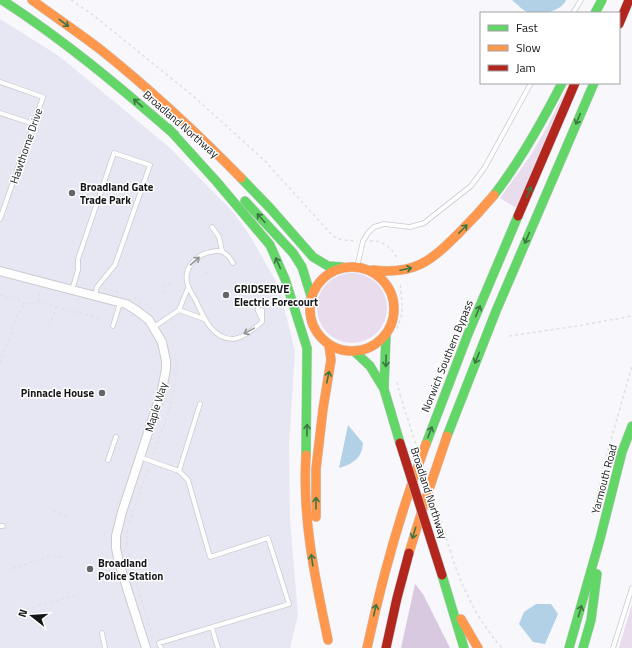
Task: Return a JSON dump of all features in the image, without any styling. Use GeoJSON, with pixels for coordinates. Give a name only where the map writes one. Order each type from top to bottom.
{"type":"FeatureCollection","features":[{"type":"Feature","properties":{"kind":"highway","name":"Broadland Northway"},"geometry":{"type":"LineString","coordinates":[[2,0],[28,16],[77,52],[122,88],[213,167],[293,253],[302,267],[311,296]]}},
{"type":"Feature","properties":{"kind":"highway","name":"Broadland Northway"},"geometry":{"type":"LineString","coordinates":[[32,0],[101,50],[200,136],[270,208],[314,257],[328,266],[342,267]]}},
{"type":"Feature","properties":{"kind":"highway"},"geometry":{"type":"LineString","coordinates":[[596,12],[602,0]]}},
{"type":"Feature","properties":{"kind":"highway"},"geometry":{"type":"LineString","coordinates":[[605,12],[610,0]]}},
{"type":"Feature","properties":{"kind":"highway"},"geometry":{"type":"LineString","coordinates":[[620,22],[629,0]]}},
{"type":"Feature","properties":{"kind":"highway"},"geometry":{"type":"LineString","coordinates":[[373,270],[384,281],[390,291],[393,301],[394,313],[386,334],[372,346],[354,351],[337,348],[329,344],[319,335],[312,324],[310,315],[311,296],[318,283],[328,273],[342,267],[358,266],[373,270],[400,271],[416,267],[435,256],[470,222],[494,195],[538,128],[561,84]]}},
{"type":"Feature","properties":{"kind":"highway","name":"Norwich Southern Bypass"},"geometry":{"type":"LineString","coordinates":[[367,648],[379,592],[408,491],[468,334],[575,84]]}},
{"type":"Feature","properties":{"kind":"highway"},"geometry":{"type":"LineString","coordinates":[[386,648],[391,620],[409,549],[433,472],[460,398],[498,305],[594,84]]}},
{"type":"Feature","properties":{"kind":"highway"},"geometry":{"type":"LineString","coordinates":[[168,128],[270,244],[285,279],[307,348],[307,431],[305,469],[308,535],[328,644]]}},
{"type":"Feature","properties":{"kind":"highway","name":"Broadland Northway"},"geometry":{"type":"LineString","coordinates":[[384,389],[386,334]]}},
{"type":"Feature","properties":{"kind":"highway"},"geometry":{"type":"LineString","coordinates":[[328,644],[316,514],[316,469],[327,383],[332,360],[329,344]]}},
{"type":"Feature","properties":{"kind":"highway","name":"Broadland Northway"},"geometry":{"type":"LineString","coordinates":[[354,351],[370,366],[384,389],[464,648]]}},
{"type":"Feature","properties":{"kind":"highway","name":"Yarmouth Road"},"geometry":{"type":"LineString","coordinates":[[569,648],[600,539],[622,452],[632,426]]}},
{"type":"Feature","properties":{"kind":"highway","name":"Yarmouth Road"},"geometry":{"type":"LineString","coordinates":[[584,646],[595,596],[600,539]]}},
{"type":"Feature","properties":{"kind":"highway","name":"Broadland Northway"},"geometry":{"type":"LineString","coordinates":[[451,603],[478,648]]}},
{"type":"Feature","properties":{"kind":"street","name":"Maple Way"},"geometry":{"type":"LineString","coordinates":[[0,270],[121,302],[136,310],[148,320],[154,327],[162,342],[165,351],[166,369],[158,405],[118,526],[116,548],[146,648]]}},
{"type":"Feature","properties":{"kind":"lane"},"geometry":{"type":"LineString","coordinates":[[574,12],[581,0]]}},
{"type":"Feature","properties":{"kind":"lane","name":"Hawthorne Drive"},"geometry":{"type":"LineString","coordinates":[[0,82],[43,97],[0,219]]}},
{"type":"Feature","properties":{"kind":"lane"},"geometry":{"type":"LineString","coordinates":[[358,266],[364,241],[368,233],[374,227],[384,224],[410,227],[424,223],[471,186],[486,167],[531,84]]}},
{"type":"Feature","properties":{"kind":"lane"},"geometry":{"type":"LineString","coordinates":[[0,113],[34,124]]}},
{"type":"Feature","properties":{"kind":"lane"},"geometry":{"type":"LineString","coordinates":[[72,290],[78,270],[78,259],[114,153],[150,165],[115,265],[97,287],[95,295]]}},
{"type":"Feature","properties":{"kind":"lane"},"geometry":{"type":"LineString","coordinates":[[212,227],[219,237],[222,251]]}},
{"type":"Feature","properties":{"kind":"lane"},"geometry":{"type":"LineString","coordinates":[[233,263],[228,255],[222,251],[205,253],[189,266],[186,273],[186,281],[204,320],[212,329],[222,336],[233,339],[255,328],[262,322],[262,310]]}},
{"type":"Feature","properties":{"kind":"lane"},"geometry":{"type":"LineString","coordinates":[[154,327],[179,310],[188,288]]}},
{"type":"Feature","properties":{"kind":"lane"},"geometry":{"type":"LineString","coordinates":[[113,326],[121,302]]}},
{"type":"Feature","properties":{"kind":"lane"},"geometry":{"type":"LineString","coordinates":[[258,304],[258,311],[262,319]]}},
{"type":"Feature","properties":{"kind":"lane"},"geometry":{"type":"LineString","coordinates":[[179,310],[204,320]]}},
{"type":"Feature","properties":{"kind":"lane"},"geometry":{"type":"LineString","coordinates":[[179,471],[200,404]]}},
{"type":"Feature","properties":{"kind":"lane"},"geometry":{"type":"LineString","coordinates":[[108,460],[116,437]]}},
{"type":"Feature","properties":{"kind":"lane"},"geometry":{"type":"LineString","coordinates":[[140,457],[179,471],[188,480],[210,557],[268,538],[289,604],[159,643],[161,648]]}},
{"type":"Feature","properties":{"kind":"lane"},"geometry":{"type":"LineString","coordinates":[[613,648],[632,588]]}},
{"type":"Feature","properties":{"kind":"lane"},"geometry":{"type":"LineString","coordinates":[[212,628],[218,648]]}},
{"type":"Feature","properties":{"kind":"lane"},"geometry":{"type":"LineString","coordinates":[[102,634],[105,648]]}},
{"type":"Feature","properties":{"kind":"path"},"geometry":{"type":"LineString","coordinates":[[72,0],[93,15],[192,95],[263,159],[333,236],[342,240],[375,240],[389,247],[394,252],[398,261],[400,283]]}},
{"type":"Feature","properties":{"kind":"path"},"geometry":{"type":"LineString","coordinates":[[206,273],[208,272],[210,276]]}},
{"type":"Feature","properties":{"kind":"path"},"geometry":{"type":"LineString","coordinates":[[38,302],[42,282]]}},
{"type":"Feature","properties":{"kind":"path"},"geometry":{"type":"LineString","coordinates":[[164,293],[164,286],[166,284],[172,284]]}},
{"type":"Feature","properties":{"kind":"path"},"geometry":{"type":"LineString","coordinates":[[0,295],[20,300],[25,304],[38,302],[100,318]]}},
{"type":"Feature","properties":{"kind":"path"},"geometry":{"type":"LineString","coordinates":[[0,362],[17,316],[25,304]]}},
{"type":"Feature","properties":{"kind":"path"},"geometry":{"type":"LineString","coordinates":[[48,331],[56,307]]}},
{"type":"Feature","properties":{"kind":"path"},"geometry":{"type":"LineString","coordinates":[[509,336],[632,316]]}},
{"type":"Feature","properties":{"kind":"path"},"geometry":{"type":"LineString","coordinates":[[400,395],[456,570],[475,610],[502,648]]}},
{"type":"Feature","properties":{"kind":"path"},"geometry":{"type":"LineString","coordinates":[[129,523],[145,478]]}},
{"type":"Feature","properties":{"kind":"path"},"geometry":{"type":"LineString","coordinates":[[54,511],[70,517]]}},
{"type":"Feature","properties":{"kind":"path"},"geometry":{"type":"LineString","coordinates":[[127,530],[129,558],[154,640]]}},
{"type":"Feature","properties":{"kind":"path"},"geometry":{"type":"LineString","coordinates":[[7,570],[51,556],[63,557]]}},
{"type":"Feature","properties":{"kind":"path"},"geometry":{"type":"LineString","coordinates":[[21,611],[79,594]]}},
{"type":"Feature","properties":{"kind":"shaded area"},"geometry":{"type":"Polygon","coordinates":[[[0,19],[59,56],[169,147],[233,212],[252,239],[279,287],[295,351],[289,444],[290,520],[298,615],[290,648],[0,648],[0,19]]]}},
{"type":"Feature","properties":{"kind":"shaded area"},"geometry":{"type":"Polygon","coordinates":[[[569,84],[516,208],[500,198],[531,155],[569,84]]]}},
{"type":"Feature","properties":{"kind":"shaded area"},"geometry":{"type":"Polygon","coordinates":[[[352,273],[365,276],[377,283],[384,295],[387,308],[384,321],[377,333],[365,340],[352,343],[339,340],[327,333],[320,321],[317,308],[320,295],[327,283],[339,276],[352,273]]]}},
{"type":"Feature","properties":{"kind":"shaded area"},"geometry":{"type":"Polygon","coordinates":[[[415,584],[423,594],[450,648],[401,648],[415,584]]]}},
{"type":"Feature","properties":{"kind":"shaded area"},"geometry":{"type":"Polygon","coordinates":[[[632,604],[632,648],[619,648],[632,604]]]}},
{"type":"Feature","properties":{"kind":"water"},"geometry":{"type":"Polygon","coordinates":[[[512,0],[566,0],[560,7],[550,12],[528,12],[523,10],[512,0]]]}},
{"type":"Feature","properties":{"kind":"water"},"geometry":{"type":"Polygon","coordinates":[[[348,425],[363,443],[362,449],[356,460],[339,468],[348,425]]]}},
{"type":"Feature","properties":{"kind":"water"},"geometry":{"type":"Polygon","coordinates":[[[536,604],[551,604],[558,614],[545,644],[533,642],[519,624],[524,612],[536,604]]]}},
{"type":"Feature","properties":{"kind":"traffic: fast"},"geometry":{"type":"LineString","coordinates":[[2,0],[25,15],[91,64],[175,135]]}},
{"type":"Feature","properties":{"kind":"traffic: fast"},"geometry":{"type":"LineString","coordinates":[[596,12],[602,0]]}},
{"type":"Feature","properties":{"kind":"traffic: fast"},"geometry":{"type":"LineString","coordinates":[[494,195],[531,140],[561,84]]}},
{"type":"Feature","properties":{"kind":"traffic: fast"},"geometry":{"type":"LineString","coordinates":[[447,436],[496,311],[594,84]]}},
{"type":"Feature","properties":{"kind":"traffic: fast"},"geometry":{"type":"LineString","coordinates":[[168,128],[216,181],[270,245],[285,279],[307,348],[306,455]]}},
{"type":"Feature","properties":{"kind":"traffic: fast"},"geometry":{"type":"LineString","coordinates":[[241,178],[270,208],[313,257],[328,266],[342,267]]}},
{"type":"Feature","properties":{"kind":"traffic: fast"},"geometry":{"type":"LineString","coordinates":[[245,201],[293,253],[302,267],[311,296]]}},
{"type":"Feature","properties":{"kind":"traffic: fast"},"geometry":{"type":"LineString","coordinates":[[426,444],[468,334],[518,216]]}},
{"type":"Feature","properties":{"kind":"traffic: fast"},"geometry":{"type":"LineString","coordinates":[[384,389],[386,334]]}},
{"type":"Feature","properties":{"kind":"traffic: fast"},"geometry":{"type":"LineString","coordinates":[[354,351],[370,366],[384,389],[400,443]]}},
{"type":"Feature","properties":{"kind":"traffic: fast"},"geometry":{"type":"LineString","coordinates":[[569,648],[600,539],[622,452],[632,426]]}},
{"type":"Feature","properties":{"kind":"traffic: fast"},"geometry":{"type":"LineString","coordinates":[[583,648],[591,620],[597,574]]}},
{"type":"Feature","properties":{"kind":"traffic: fast"},"geometry":{"type":"LineString","coordinates":[[442,575],[464,648]]}},
{"type":"Feature","properties":{"kind":"traffic: slow"},"geometry":{"type":"LineString","coordinates":[[32,0],[101,50],[156,96],[191,128],[241,178]]}},
{"type":"Feature","properties":{"kind":"traffic: slow"},"geometry":{"type":"LineString","coordinates":[[373,270],[388,271],[411,268],[431,258],[459,233],[494,195]]}},
{"type":"Feature","properties":{"kind":"traffic: slow"},"geometry":{"type":"LineString","coordinates":[[352,267],[368,270],[382,279],[391,293],[394,309],[391,325],[382,339],[368,348],[352,351],[336,348],[322,339],[313,325],[310,309],[313,293],[322,279],[336,270],[352,267]]}},
{"type":"Feature","properties":{"kind":"traffic: slow"},"geometry":{"type":"LineString","coordinates":[[316,517],[316,469],[323,409],[331,360],[329,345]]}},
{"type":"Feature","properties":{"kind":"traffic: slow"},"geometry":{"type":"LineString","coordinates":[[409,553],[447,436]]}},
{"type":"Feature","properties":{"kind":"traffic: slow"},"geometry":{"type":"LineString","coordinates":[[367,648],[393,544],[408,494],[426,444]]}},
{"type":"Feature","properties":{"kind":"traffic: slow"},"geometry":{"type":"LineString","coordinates":[[306,455],[305,479],[308,525],[314,571],[328,640]]}},
{"type":"Feature","properties":{"kind":"traffic: slow"},"geometry":{"type":"LineString","coordinates":[[461,619],[478,648]]}},
{"type":"Feature","properties":{"kind":"traffic: jam"},"geometry":{"type":"LineString","coordinates":[[620,22],[629,0]]}},
{"type":"Feature","properties":{"kind":"traffic: jam"},"geometry":{"type":"LineString","coordinates":[[518,216],[575,84]]}},
{"type":"Feature","properties":{"kind":"traffic: jam"},"geometry":{"type":"LineString","coordinates":[[400,443],[442,575]]}},
{"type":"Feature","properties":{"kind":"traffic: jam"},"geometry":{"type":"LineString","coordinates":[[386,648],[409,553]]}},
{"type":"Feature","properties":{"kind":"place","name":"Broadland Gate Trade Park"},"geometry":{"type":"Point","coordinates":[72,193]}},
{"type":"Feature","properties":{"kind":"place","name":"GRIDSERVE Electric Forecourt"},"geometry":{"type":"Point","coordinates":[226,295]}},
{"type":"Feature","properties":{"kind":"place","name":"Pinnacle House"},"geometry":{"type":"Point","coordinates":[102,393]}},
{"type":"Feature","properties":{"kind":"place","name":"Broadland Police Station"},"geometry":{"type":"Point","coordinates":[90,569]}}]}
